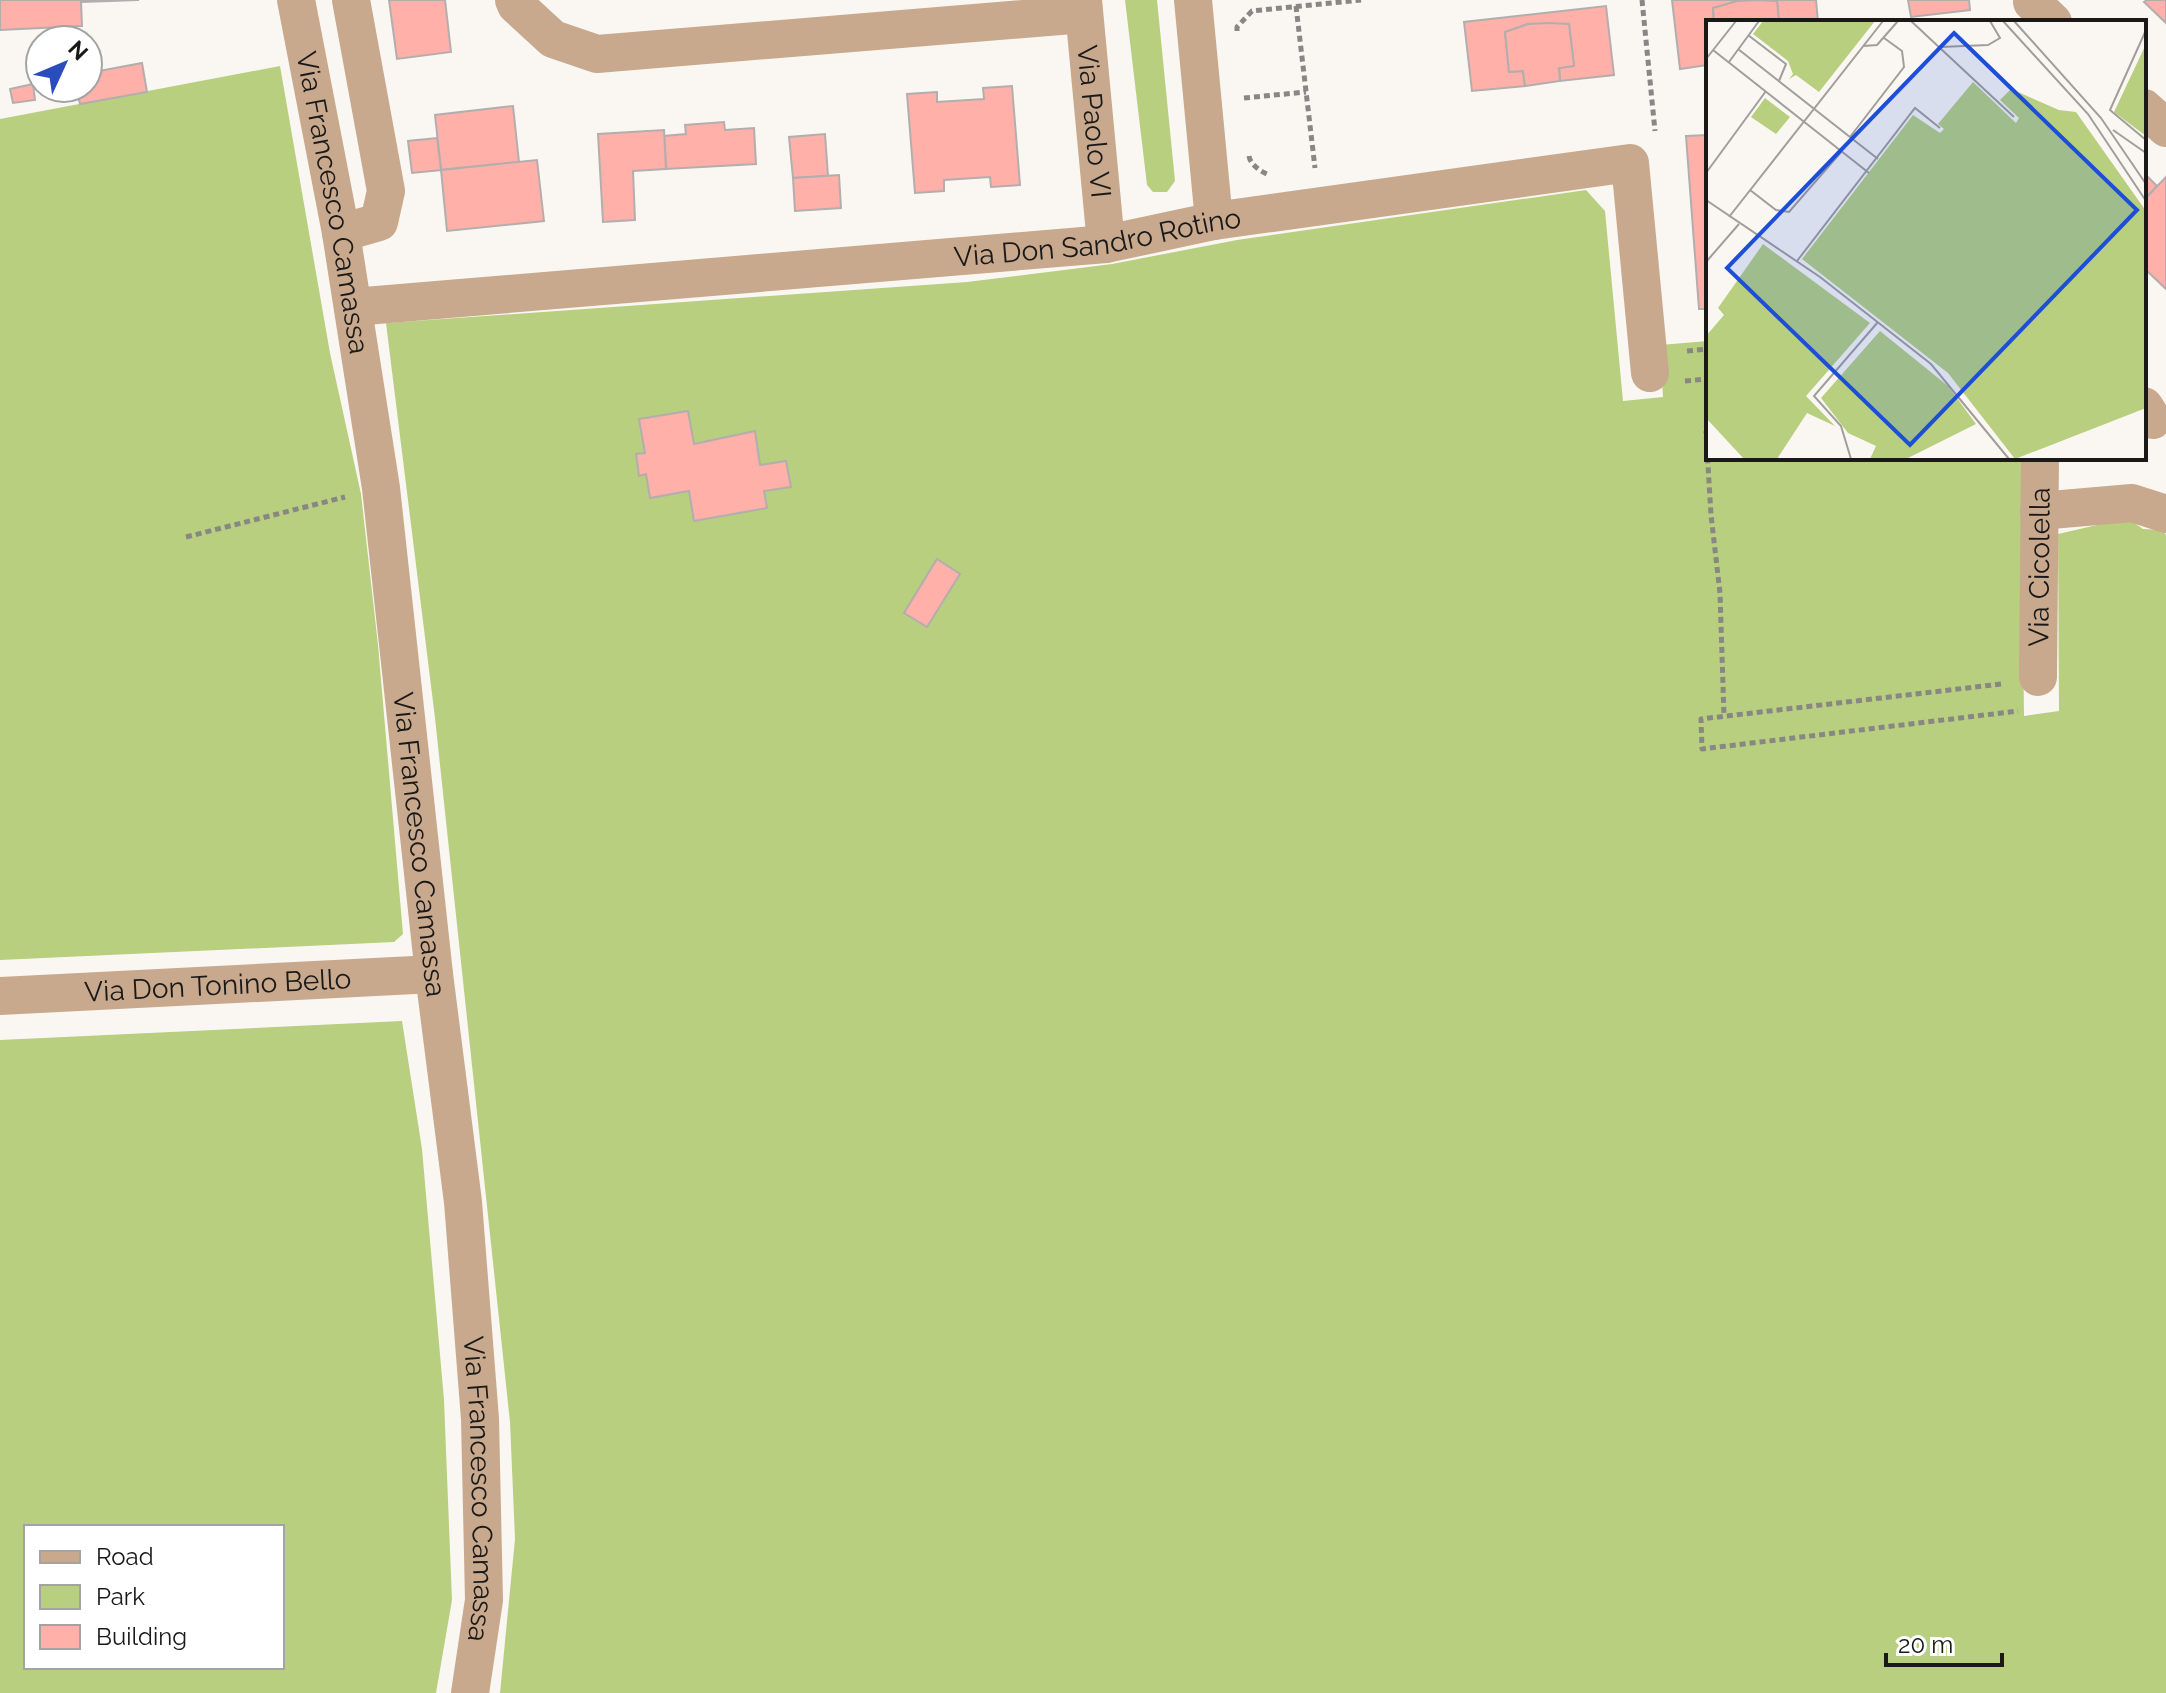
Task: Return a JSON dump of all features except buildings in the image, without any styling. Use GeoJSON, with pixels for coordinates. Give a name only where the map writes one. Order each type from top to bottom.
{"type":"FeatureCollection","features":[{"type":"Feature","properties":{"kind":"street","name":"Via Francesco Camassa"},"geometry":{"type":"LineString","coordinates":[[296,0],[341,233],[381,488],[434,974],[463,1202],[480,1419],[484,1600],[470,1693]]}},
{"type":"Feature","properties":{"kind":"street"},"geometry":{"type":"LineString","coordinates":[[341,233],[379,222],[386,191],[351,0]]}},
{"type":"Feature","properties":{"kind":"street"},"geometry":{"type":"LineString","coordinates":[[514,0],[553,39],[597,54],[1084,7]]}},
{"type":"Feature","properties":{"kind":"street"},"geometry":{"type":"LineString","coordinates":[[1193,0],[1214,221]]}},
{"type":"Feature","properties":{"kind":"street","name":"Via Paolo VI"},"geometry":{"type":"LineString","coordinates":[[1084,7],[1106,244]]}},
{"type":"Feature","properties":{"kind":"street"},"geometry":{"type":"LineString","coordinates":[[2146,110],[2166,128]]}},
{"type":"Feature","properties":{"kind":"street","name":"Via Don Sandro Rotino"},"geometry":{"type":"LineString","coordinates":[[353,307],[1106,244],[1214,221],[1630,163],[1650,373]]}},
{"type":"Feature","properties":{"kind":"street","name":"Via Cicolella"},"geometry":{"type":"LineString","coordinates":[[2020,681],[2039,511],[2040,460]]}},
{"type":"Feature","properties":{"kind":"street"},"geometry":{"type":"LineString","coordinates":[[2039,511],[2132,503],[2166,514]]}},
{"type":"Feature","properties":{"kind":"street","name":"Via Don Tonino Bello"},"geometry":{"type":"LineString","coordinates":[[0,996],[434,974]]}},
{"type":"Feature","properties":{"kind":"path"},"geometry":{"type":"LineString","coordinates":[[1642,0],[1655,131]]}},
{"type":"Feature","properties":{"kind":"path"},"geometry":{"type":"LineString","coordinates":[[1296,6],[1315,173]]}},
{"type":"Feature","properties":{"kind":"path"},"geometry":{"type":"LineString","coordinates":[[1244,98],[1306,92]]}},
{"type":"Feature","properties":{"kind":"path"},"geometry":{"type":"LineString","coordinates":[[1708,460],[1720,593],[1724,716]]}},
{"type":"Feature","properties":{"kind":"path"},"geometry":{"type":"LineString","coordinates":[[186,537],[381,488]]}},
{"type":"Feature","properties":{"kind":"path"},"geometry":{"type":"LineString","coordinates":[[2018,711],[1702,749],[1701,719],[2020,681]]}},
{"type":"Feature","properties":{"kind":"green space"},"geometry":{"type":"Polygon","coordinates":[[[1125,0],[1157,0],[1175,181],[1167,192],[1153,192],[1147,185],[1125,0]]]}},
{"type":"Feature","properties":{"kind":"green space"},"geometry":{"type":"Polygon","coordinates":[[[280,66],[330,353],[361,494],[378,645],[403,934],[394,942],[0,960],[0,119],[79,104],[104,104],[104,99],[280,66]]]}},
{"type":"Feature","properties":{"kind":"green space"},"geometry":{"type":"Polygon","coordinates":[[[1586,190],[1605,211],[1623,401],[1663,397],[1660,345],[1706,341],[1706,460],[2021,460],[2024,716],[2059,711],[2058,534],[2127,518],[2143,529],[2163,530],[2166,535],[2166,1693],[500,1693],[515,1539],[510,1422],[435,718],[386,323],[967,282],[1112,264],[1237,240],[1586,190]]]}},
{"type":"Feature","properties":{"kind":"green space"},"geometry":{"type":"Polygon","coordinates":[[[402,1021],[422,1149],[444,1400],[452,1600],[436,1693],[0,1693],[0,1040],[402,1021]]]}}]}
